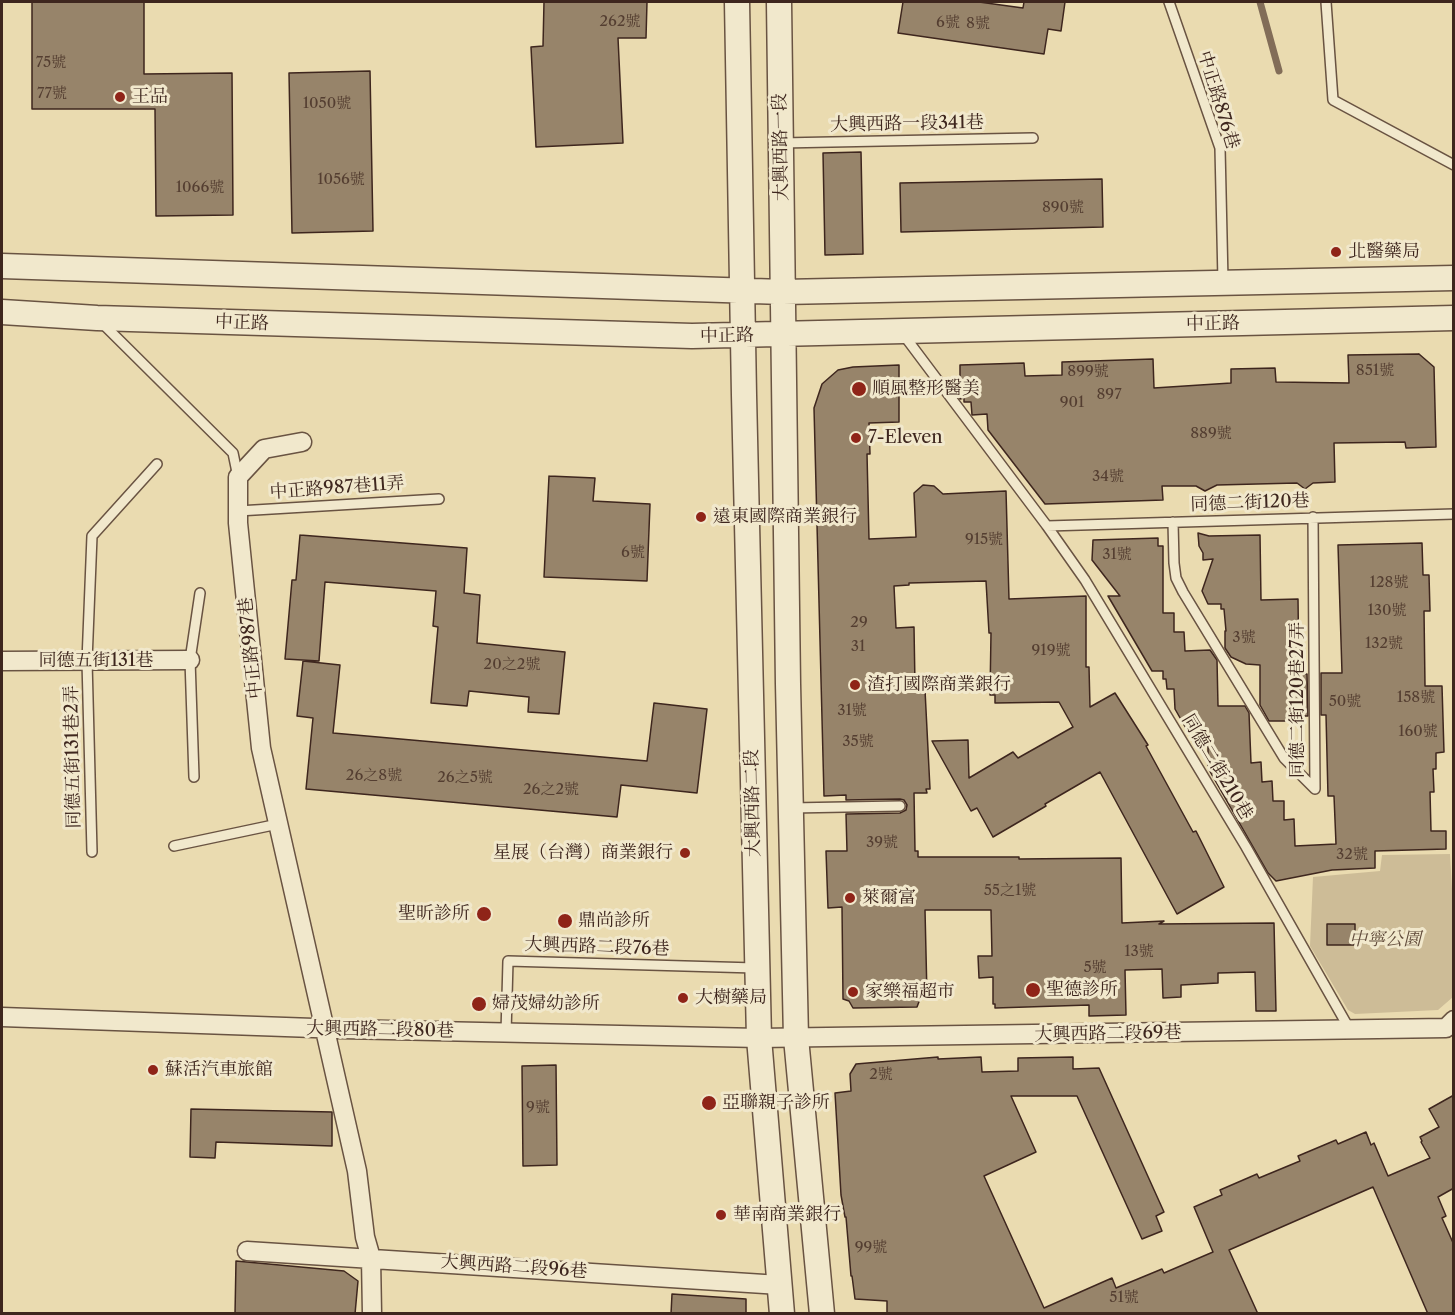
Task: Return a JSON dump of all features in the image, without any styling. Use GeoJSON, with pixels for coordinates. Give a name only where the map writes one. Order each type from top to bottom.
{"type":"FeatureCollection","features":[{"type":"Feature","properties":{"kind":"street"},"geometry":{"type":"LineString","coordinates":[[737,2],[743,291]]}},
{"type":"Feature","properties":{"kind":"street","name":"大興西路一段"},"geometry":{"type":"LineString","coordinates":[[779,2],[783,292]]}},
{"type":"Feature","properties":{"kind":"street"},"geometry":{"type":"LineString","coordinates":[[2,266],[783,292],[1454,278]]}},
{"type":"Feature","properties":{"kind":"street","name":"大興西路二段"},"geometry":{"type":"LineString","coordinates":[[743,291],[759,1038],[782,1314]]}},
{"type":"Feature","properties":{"kind":"street","name":"大興西路二段"},"geometry":{"type":"LineString","coordinates":[[783,292],[796,1038],[822,1314]]}},
{"type":"Feature","properties":{"kind":"street","name":"中正路"},"geometry":{"type":"LineString","coordinates":[[2,312],[97,318],[673,336],[1454,318]]}},
{"type":"Feature","properties":{"kind":"street"},"geometry":{"type":"LineString","coordinates":[[238,477],[264,449],[302,442]]}},
{"type":"Feature","properties":{"kind":"street","name":"中正路987巷"},"geometry":{"type":"LineString","coordinates":[[238,477],[238,511],[261,748],[357,1171],[365,1237],[370,1258],[372,1314]]}},
{"type":"Feature","properties":{"kind":"street","name":"同德五街131巷"},"geometry":{"type":"LineString","coordinates":[[2,661],[190,660]]}},
{"type":"Feature","properties":{"kind":"street","name":"大興西路二段80巷"},"geometry":{"type":"LineString","coordinates":[[2,1017],[323,1029],[759,1038]]}},
{"type":"Feature","properties":{"kind":"street","name":"大興西路二段69巷"},"geometry":{"type":"LineString","coordinates":[[759,1038],[1446,1028],[1454,1020]]}},
{"type":"Feature","properties":{"kind":"street","name":"大興西路二段96巷"},"geometry":{"type":"LineString","coordinates":[[247,1251],[780,1285]]}},
{"type":"Feature","properties":{"kind":"lane","name":"中正路876巷"},"geometry":{"type":"LineString","coordinates":[[1168,2],[1220,148],[1222,284]]}},
{"type":"Feature","properties":{"kind":"lane"},"geometry":{"type":"LineString","coordinates":[[1326,2],[1333,100],[1454,165]]}},
{"type":"Feature","properties":{"kind":"lane","name":"大興西路一段341巷"},"geometry":{"type":"LineString","coordinates":[[781,143],[1034,138]]}},
{"type":"Feature","properties":{"kind":"lane","name":"中正路987巷"},"geometry":{"type":"LineString","coordinates":[[97,318],[232,453],[238,477]]}},
{"type":"Feature","properties":{"kind":"lane","name":"同德二街210巷"},"geometry":{"type":"LineString","coordinates":[[901,332],[1085,580],[1245,847],[1350,1030]]}},
{"type":"Feature","properties":{"kind":"lane","name":"同德五街131巷2弄"},"geometry":{"type":"LineString","coordinates":[[92,852],[87,661],[92,536],[157,464]]}},
{"type":"Feature","properties":{"kind":"lane","name":"中正路987巷11弄"},"geometry":{"type":"LineString","coordinates":[[238,511],[439,499]]}},
{"type":"Feature","properties":{"kind":"lane","name":"同德二街120巷"},"geometry":{"type":"LineString","coordinates":[[1047,526],[1454,514]]}},
{"type":"Feature","properties":{"kind":"lane","name":"同德二街120巷27弄"},"geometry":{"type":"LineString","coordinates":[[1173,522],[1176,578],[1183,592],[1284,758],[1315,789],[1313,517]]}},
{"type":"Feature","properties":{"kind":"lane"},"geometry":{"type":"LineString","coordinates":[[194,777],[190,660],[200,593]]}},
{"type":"Feature","properties":{"kind":"lane"},"geometry":{"type":"LineString","coordinates":[[791,808],[900,806]]}},
{"type":"Feature","properties":{"kind":"lane"},"geometry":{"type":"LineString","coordinates":[[174,846],[278,824]]}},
{"type":"Feature","properties":{"kind":"lane","name":"大興西路二段76巷"},"geometry":{"type":"LineString","coordinates":[[506,1033],[508,961],[757,968]]}},
{"type":"Feature","properties":{"kind":"green space","name":"中寧公園"},"geometry":{"type":"Polygon","coordinates":[[[1450,854],[1454,924],[1453,997],[1438,1010],[1355,1014],[1348,1010],[1310,946],[1313,877],[1380,871],[1382,855],[1450,854]]]}},
{"type":"Feature","properties":{"kind":"building"},"geometry":{"type":"Polygon","coordinates":[[[32,2],[144,2],[144,74],[232,73],[233,215],[156,216],[155,109],[32,109],[32,2]]]}},
{"type":"Feature","properties":{"kind":"building"},"geometry":{"type":"Polygon","coordinates":[[[544,2],[647,2],[646,38],[618,38],[623,143],[536,147],[531,47],[543,46],[544,2]]]}},
{"type":"Feature","properties":{"kind":"building"},"geometry":{"type":"Polygon","coordinates":[[[903,2],[979,2],[1023,8],[1024,2],[1065,2],[1061,31],[1048,29],[1044,54],[898,33],[903,2]]]}},
{"type":"Feature","properties":{"kind":"building"},"geometry":{"type":"Polygon","coordinates":[[[370,71],[373,231],[292,233],[289,73],[370,71]]]}},
{"type":"Feature","properties":{"kind":"building"},"geometry":{"type":"Polygon","coordinates":[[[861,152],[863,254],[825,255],[823,153],[861,152]]]}},
{"type":"Feature","properties":{"kind":"building"},"geometry":{"type":"Polygon","coordinates":[[[1102,179],[1103,227],[901,232],[900,183],[1102,179]]]}},
{"type":"Feature","properties":{"kind":"building"},"geometry":{"type":"Polygon","coordinates":[[[1419,354],[1434,367],[1436,447],[1406,448],[1405,442],[1334,443],[1335,482],[1313,483],[1305,489],[1297,483],[1217,485],[1205,491],[1196,486],[1162,486],[1163,500],[1045,504],[988,430],[987,414],[972,415],[971,402],[964,402],[964,398],[960,399],[960,365],[1024,363],[1025,376],[1062,375],[1062,362],[1153,359],[1154,388],[1231,383],[1231,369],[1275,368],[1276,382],[1349,383],[1348,355],[1419,354]]]}},
{"type":"Feature","properties":{"kind":"building"},"geometry":{"type":"Polygon","coordinates":[[[899,365],[899,422],[869,423],[870,454],[867,454],[869,539],[916,537],[914,493],[923,485],[934,486],[943,494],[1006,491],[1009,599],[1086,596],[1086,667],[1089,667],[1090,707],[1115,693],[1148,745],[1146,746],[1193,832],[1196,831],[1224,887],[1177,914],[1100,772],[993,837],[977,808],[971,811],[932,741],[968,740],[969,778],[1013,752],[1018,758],[1073,727],[1059,702],[995,703],[995,695],[990,695],[991,633],[989,633],[986,581],[909,583],[909,585],[894,586],[896,628],[914,627],[915,686],[924,685],[925,690],[930,789],[926,789],[927,793],[914,793],[915,851],[918,851],[918,857],[1121,858],[1122,923],[1164,921],[1159,924],[1274,923],[1276,1011],[1256,1011],[1255,972],[1218,973],[1218,983],[1181,985],[1181,997],[1163,998],[1162,969],[1125,970],[1126,1015],[1089,1016],[1089,1005],[995,1008],[993,977],[979,978],[978,956],[992,956],[991,910],[925,910],[927,996],[920,999],[917,1007],[853,1008],[849,1001],[843,999],[842,907],[828,908],[826,851],[847,851],[846,814],[900,813],[906,810],[907,805],[904,800],[900,799],[846,800],[846,795],[824,796],[814,408],[822,384],[838,370],[899,365]]]}},
{"type":"Feature","properties":{"kind":"building"},"geometry":{"type":"Polygon","coordinates":[[[549,476],[595,478],[593,501],[650,504],[647,581],[544,577],[549,476]]]}},
{"type":"Feature","properties":{"kind":"building"},"geometry":{"type":"Polygon","coordinates":[[[1198,533],[1209,536],[1260,535],[1261,600],[1298,599],[1299,674],[1307,674],[1308,716],[1290,716],[1288,721],[1269,721],[1260,705],[1260,665],[1246,664],[1231,657],[1225,648],[1224,609],[1221,609],[1221,604],[1208,604],[1202,591],[1213,559],[1203,560],[1198,533]]]}},
{"type":"Feature","properties":{"kind":"building"},"geometry":{"type":"Polygon","coordinates":[[[300,535],[467,548],[464,593],[480,595],[477,643],[565,652],[559,714],[528,712],[529,697],[469,691],[467,706],[431,703],[438,627],[433,626],[436,591],[325,582],[319,661],[285,659],[292,580],[296,580],[300,535]]]}},
{"type":"Feature","properties":{"kind":"building"},"geometry":{"type":"Polygon","coordinates":[[[1158,538],[1158,546],[1163,546],[1163,613],[1174,613],[1174,632],[1184,632],[1185,651],[1210,650],[1217,660],[1218,706],[1245,706],[1249,713],[1251,763],[1261,762],[1262,782],[1272,781],[1273,801],[1284,801],[1284,820],[1294,819],[1295,846],[1336,844],[1334,796],[1328,796],[1326,715],[1321,715],[1321,673],[1342,673],[1338,545],[1422,543],[1423,575],[1429,575],[1430,611],[1424,611],[1425,686],[1442,686],[1444,752],[1436,753],[1436,769],[1433,769],[1434,792],[1430,792],[1431,831],[1446,831],[1446,849],[1375,851],[1375,868],[1332,870],[1276,881],[1268,873],[1208,768],[1208,746],[1196,746],[1175,709],[1174,689],[1167,689],[1163,671],[1152,671],[1108,596],[1120,596],[1092,560],[1093,540],[1158,538]]]}},
{"type":"Feature","properties":{"kind":"building"},"geometry":{"type":"Polygon","coordinates":[[[303,661],[340,665],[333,733],[647,761],[654,703],[707,709],[697,793],[621,785],[617,817],[306,789],[313,718],[297,716],[303,661]]]}},
{"type":"Feature","properties":{"kind":"building"},"geometry":{"type":"Polygon","coordinates":[[[1327,924],[1355,924],[1355,945],[1327,945],[1327,924]]]}},
{"type":"Feature","properties":{"kind":"building"},"geometry":{"type":"Polygon","coordinates":[[[938,1057],[938,1059],[981,1057],[982,1072],[1018,1071],[1018,1058],[1073,1057],[1073,1069],[1099,1068],[1164,1212],[1156,1216],[1162,1231],[1142,1239],[1077,1096],[1011,1096],[1036,1152],[984,1176],[1044,1308],[1112,1278],[1116,1288],[1162,1269],[1164,1273],[1213,1252],[1194,1207],[1222,1195],[1220,1190],[1257,1174],[1259,1178],[1300,1161],[1298,1156],[1336,1140],[1338,1144],[1366,1132],[1371,1145],[1374,1143],[1388,1176],[1430,1158],[1420,1137],[1439,1127],[1429,1109],[1454,1095],[1454,1188],[1438,1197],[1446,1216],[1442,1218],[1454,1245],[1454,1314],[1428,1314],[1373,1187],[1229,1250],[1258,1314],[887,1314],[887,1301],[855,1299],[846,1217],[841,1195],[835,1093],[851,1091],[850,1074],[856,1064],[938,1057]]]}},
{"type":"Feature","properties":{"kind":"building"},"geometry":{"type":"Polygon","coordinates":[[[556,1065],[557,1165],[523,1166],[522,1066],[556,1065]]]}},
{"type":"Feature","properties":{"kind":"building"},"geometry":{"type":"Polygon","coordinates":[[[191,1109],[332,1112],[332,1146],[216,1142],[215,1158],[190,1157],[191,1109]]]}},
{"type":"Feature","properties":{"kind":"building"},"geometry":{"type":"Polygon","coordinates":[[[236,1261],[344,1271],[358,1281],[355,1314],[235,1314],[236,1261]]]}},
{"type":"Feature","properties":{"kind":"building"},"geometry":{"type":"Polygon","coordinates":[[[672,1294],[746,1299],[746,1314],[671,1314],[672,1294]]]}},
{"type":"Feature","properties":{"kind":"waterway"},"geometry":{"type":"LineString","coordinates":[[1260,2],[1279,71]]}},
{"type":"Feature","properties":{"kind":"place","name":"王品"},"geometry":{"type":"Point","coordinates":[120,97]}},
{"type":"Feature","properties":{"kind":"place","name":"北醫藥局"},"geometry":{"type":"Point","coordinates":[1336,252]}},
{"type":"Feature","properties":{"kind":"place","name":"順風整形醫美"},"geometry":{"type":"Point","coordinates":[859,389]}},
{"type":"Feature","properties":{"kind":"place","name":"7-Eleven"},"geometry":{"type":"Point","coordinates":[856,438]}},
{"type":"Feature","properties":{"kind":"place","name":"遠東國際商業銀行"},"geometry":{"type":"Point","coordinates":[701,517]}},
{"type":"Feature","properties":{"kind":"place","name":"渣打國際商業銀行"},"geometry":{"type":"Point","coordinates":[855,685]}},
{"type":"Feature","properties":{"kind":"place","name":"星展（台灣）商業銀行"},"geometry":{"type":"Point","coordinates":[685,853]}},
{"type":"Feature","properties":{"kind":"place","name":"萊爾富"},"geometry":{"type":"Point","coordinates":[850,898]}},
{"type":"Feature","properties":{"kind":"place","name":"聖昕診所"},"geometry":{"type":"Point","coordinates":[484,914]}},
{"type":"Feature","properties":{"kind":"place","name":"鼎尚診所"},"geometry":{"type":"Point","coordinates":[565,921]}},
{"type":"Feature","properties":{"kind":"place","name":"聖德診所"},"geometry":{"type":"Point","coordinates":[1033,990]}},
{"type":"Feature","properties":{"kind":"place","name":"家樂福超市"},"geometry":{"type":"Point","coordinates":[853,992]}},
{"type":"Feature","properties":{"kind":"place","name":"大樹藥局"},"geometry":{"type":"Point","coordinates":[683,998]}},
{"type":"Feature","properties":{"kind":"place","name":"婦茂婦幼診所"},"geometry":{"type":"Point","coordinates":[479,1004]}},
{"type":"Feature","properties":{"kind":"place","name":"蘇活汽車旅館"},"geometry":{"type":"Point","coordinates":[153,1070]}},
{"type":"Feature","properties":{"kind":"place","name":"亞聯親子診所"},"geometry":{"type":"Point","coordinates":[709,1103]}},
{"type":"Feature","properties":{"kind":"place","name":"華南商業銀行"},"geometry":{"type":"Point","coordinates":[721,1215]}}]}
